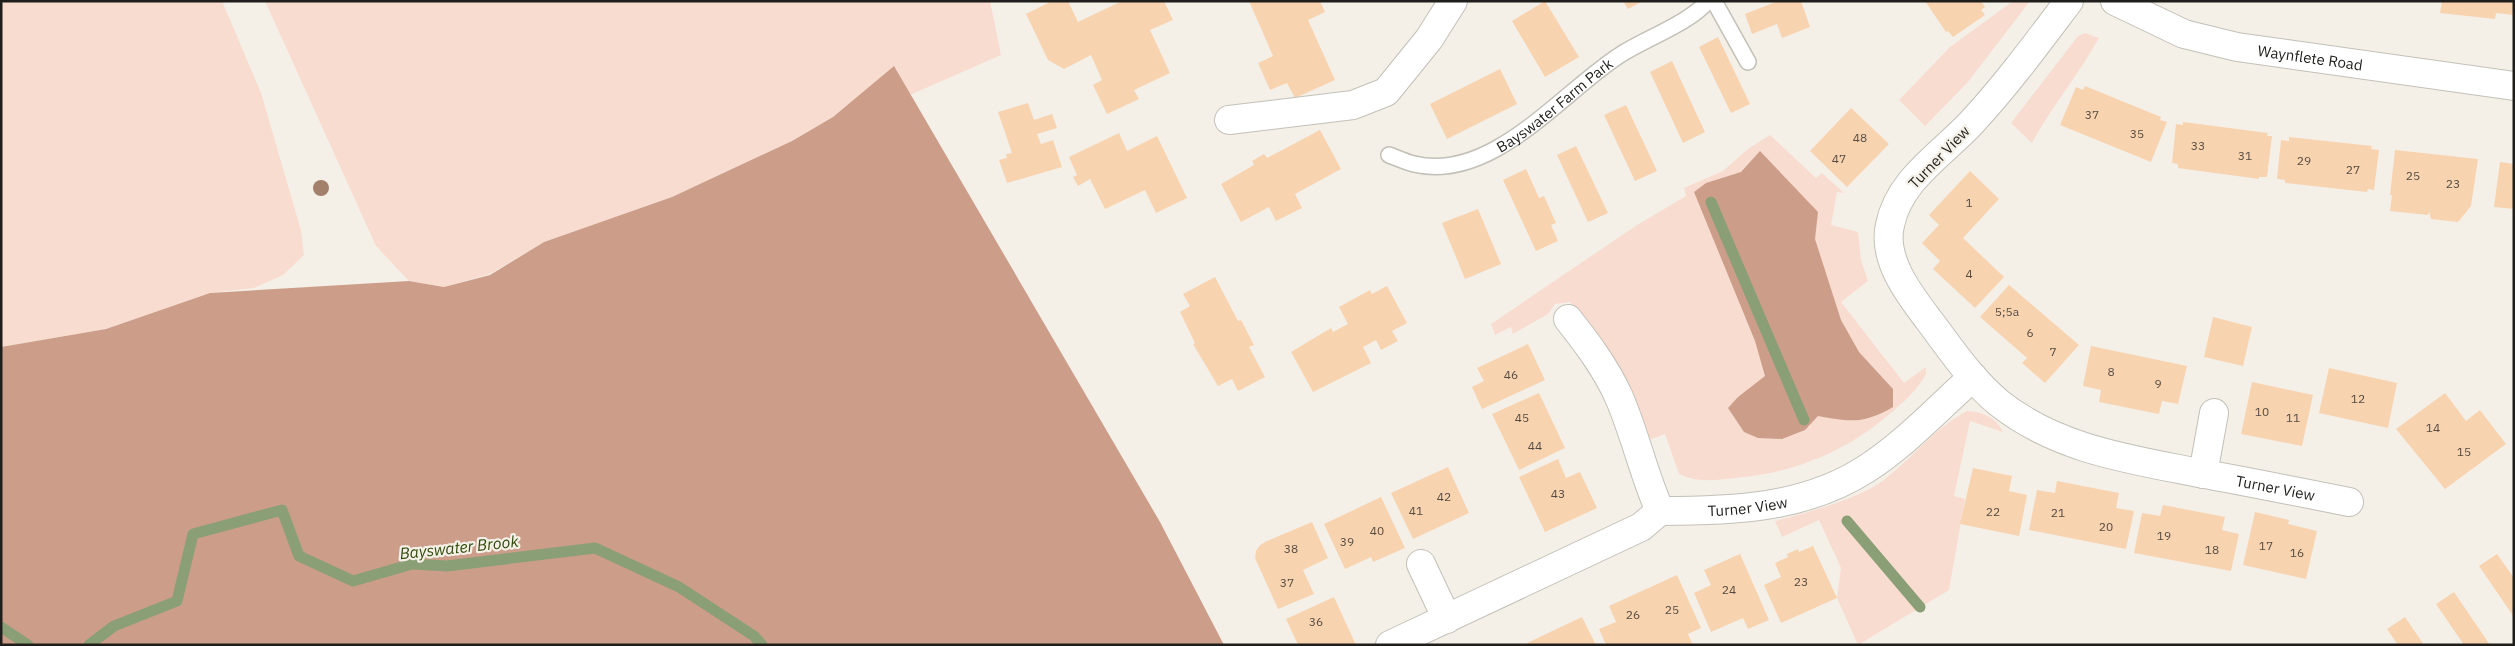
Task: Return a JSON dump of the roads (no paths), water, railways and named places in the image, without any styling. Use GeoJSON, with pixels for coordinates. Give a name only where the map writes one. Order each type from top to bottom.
{"type":"FeatureCollection","features":[{"type":"Feature","properties":{"kind":"street"},"geometry":{"type":"LineString","coordinates":[[1229,120],[1353,105],[1386,92],[1428,39],[1453,1]]}},
{"type":"Feature","properties":{"kind":"street","name":"Turner View"},"geometry":{"type":"LineString","coordinates":[[2069,1],[2012,76],[1972,122],[1919,172],[1900,198],[1889,226],[1890,254],[1906,287],[1973,377],[2006,408],[2028,423],[2064,442],[2108,456],[2349,502]]}},
{"type":"Feature","properties":{"kind":"street","name":"Waynflete Road"},"geometry":{"type":"LineString","coordinates":[[2115,1],[2184,34],[2237,47],[2514,86]]}},
{"type":"Feature","properties":{"kind":"street"},"geometry":{"type":"LineString","coordinates":[[1390,645],[1641,527],[1660,511],[1648,483],[1618,396],[1595,353],[1568,318]]}},
{"type":"Feature","properties":{"kind":"street","name":"Turner View"},"geometry":{"type":"LineString","coordinates":[[1660,511],[1712,511],[1778,504],[1830,488],[1865,470],[1887,454],[1973,377]]}},
{"type":"Feature","properties":{"kind":"street"},"geometry":{"type":"LineString","coordinates":[[2203,474],[2214,413]]}},
{"type":"Feature","properties":{"kind":"street"},"geometry":{"type":"LineString","coordinates":[[1421,564],[1447,619]]}},
{"type":"Feature","properties":{"kind":"lane","name":"Bayswater Farm Park"},"geometry":{"type":"LineString","coordinates":[[1389,155],[1415,165],[1442,166],[1474,160],[1506,144],[1619,55],[1695,13],[1708,1]]}},
{"type":"Feature","properties":{"kind":"lane"},"geometry":{"type":"LineString","coordinates":[[1714,1],[1748,62]]}},
{"type":"Feature","properties":{"kind":"waterway"},"geometry":{"type":"LineString","coordinates":[[1711,202],[1804,420]]}},
{"type":"Feature","properties":{"kind":"waterway","name":"Bayswater Brook"},"geometry":{"type":"LineString","coordinates":[[89,645],[114,626],[177,601],[193,534],[282,510],[299,556],[353,581],[412,564],[447,566],[595,548],[679,587],[754,636],[762,645]]}},
{"type":"Feature","properties":{"kind":"waterway"},"geometry":{"type":"LineString","coordinates":[[1847,521],[1920,607]]}},
{"type":"Feature","properties":{"kind":"waterway","name":"Bayswater Brook"},"geometry":{"type":"LineString","coordinates":[[1,627],[28,645]]}}]}
